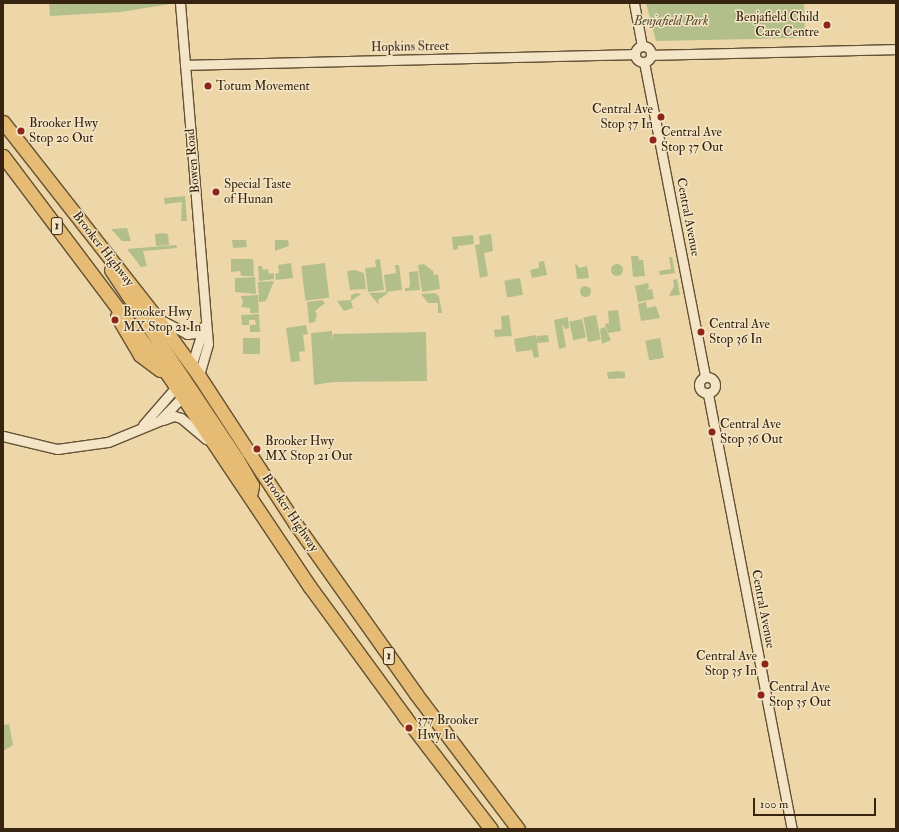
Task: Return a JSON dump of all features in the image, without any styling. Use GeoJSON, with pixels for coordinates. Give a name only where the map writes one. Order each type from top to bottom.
{"type":"FeatureCollection","features":[{"type":"Feature","properties":{"kind":"highway","name":"Brooker Highway"},"geometry":{"type":"LineString","coordinates":[[3,122],[88,228],[156,317],[195,372],[295,523],[416,694],[518,829]]}},
{"type":"Feature","properties":{"kind":"highway","name":"Brooker Highway"},"geometry":{"type":"LineString","coordinates":[[3,156],[104,287],[128,338],[140,355],[183,388],[223,456],[314,593],[405,717],[491,829]]}},
{"type":"Feature","properties":{"kind":"highway"},"geometry":{"type":"LineString","coordinates":[[88,228],[126,295],[183,388],[246,474],[252,487],[250,498]]}},
{"type":"Feature","properties":{"kind":"highway","name":"Bowen Road"},"geometry":{"type":"LineString","coordinates":[[183,388],[195,372]]}},
{"type":"Feature","properties":{"kind":"street","name":"Bowen Road"},"geometry":{"type":"LineString","coordinates":[[180,3],[208,348],[195,372]]}},
{"type":"Feature","properties":{"kind":"street"},"geometry":{"type":"LineString","coordinates":[[634,3],[642,46]]}},
{"type":"Feature","properties":{"kind":"street"},"geometry":{"type":"LineString","coordinates":[[652,55],[649,48],[642,46],[636,50],[635,54],[638,60],[644,62],[652,55],[896,49]]}},
{"type":"Feature","properties":{"kind":"street","name":"Hopkins Street"},"geometry":{"type":"LineString","coordinates":[[185,65],[635,54]]}},
{"type":"Feature","properties":{"kind":"street","name":"Central Avenue"},"geometry":{"type":"LineString","coordinates":[[644,62],[705,377],[712,379],[715,384],[714,389],[708,394],[792,829]]}},
{"type":"Feature","properties":{"kind":"street"},"geometry":{"type":"LineString","coordinates":[[156,317],[183,333],[194,334],[205,323]]}},
{"type":"Feature","properties":{"kind":"street"},"geometry":{"type":"LineString","coordinates":[[156,422],[169,413],[183,388]]}},
{"type":"Feature","properties":{"kind":"street"},"geometry":{"type":"LineString","coordinates":[[138,430],[183,388]]}},
{"type":"Feature","properties":{"kind":"street"},"geometry":{"type":"LineString","coordinates":[[3,436],[57,449],[108,442],[174,416],[184,419],[223,456]]}},
{"type":"Feature","properties":{"kind":"green space"},"geometry":{"type":"Polygon","coordinates":[[[49,3],[170,4],[121,12],[50,16],[49,3]]]}},
{"type":"Feature","properties":{"kind":"green space","name":"Benjafield Park"},"geometry":{"type":"Polygon","coordinates":[[[646,3],[804,3],[805,38],[656,41],[646,3]]]}},
{"type":"Feature","properties":{"kind":"green space"},"geometry":{"type":"Polygon","coordinates":[[[185,196],[187,221],[181,221],[182,202],[165,204],[164,198],[185,196]]]}},
{"type":"Feature","properties":{"kind":"green space"},"geometry":{"type":"Polygon","coordinates":[[[127,228],[131,241],[122,241],[111,229],[127,228]]]}},
{"type":"Feature","properties":{"kind":"green space"},"geometry":{"type":"Polygon","coordinates":[[[155,234],[168,234],[169,245],[156,246],[155,234]]]}},
{"type":"Feature","properties":{"kind":"green space"},"geometry":{"type":"Polygon","coordinates":[[[491,234],[493,251],[484,253],[488,276],[480,278],[475,245],[480,244],[479,236],[491,234]]]}},
{"type":"Feature","properties":{"kind":"green space"},"geometry":{"type":"Polygon","coordinates":[[[473,235],[474,244],[458,246],[458,249],[453,250],[452,237],[473,235]]]}},
{"type":"Feature","properties":{"kind":"green space"},"geometry":{"type":"Polygon","coordinates":[[[232,240],[246,240],[247,247],[233,248],[232,240]]]}},
{"type":"Feature","properties":{"kind":"green space"},"geometry":{"type":"Polygon","coordinates":[[[275,240],[288,240],[289,246],[275,251],[275,240]]]}},
{"type":"Feature","properties":{"kind":"green space"},"geometry":{"type":"Polygon","coordinates":[[[176,245],[177,248],[143,251],[147,266],[141,267],[127,249],[176,245]]]}},
{"type":"Feature","properties":{"kind":"green space"},"geometry":{"type":"Polygon","coordinates":[[[631,256],[638,256],[639,260],[643,260],[645,276],[633,277],[631,256]]]}},
{"type":"Feature","properties":{"kind":"green space"},"geometry":{"type":"Polygon","coordinates":[[[669,257],[672,257],[675,273],[660,275],[659,271],[671,269],[669,257]]]}},
{"type":"Feature","properties":{"kind":"green space"},"geometry":{"type":"Polygon","coordinates":[[[231,259],[253,259],[254,276],[241,276],[240,271],[231,272],[231,259]]]}},
{"type":"Feature","properties":{"kind":"green space"},"geometry":{"type":"Polygon","coordinates":[[[380,259],[384,290],[368,292],[365,268],[376,267],[375,260],[380,259]]]}},
{"type":"Feature","properties":{"kind":"green space"},"geometry":{"type":"Polygon","coordinates":[[[544,261],[547,275],[532,278],[530,270],[539,268],[539,262],[544,261]]]}},
{"type":"Feature","properties":{"kind":"green space"},"geometry":{"type":"Polygon","coordinates":[[[291,263],[293,278],[276,280],[275,274],[279,273],[278,265],[291,263]]]}},
{"type":"Feature","properties":{"kind":"green space"},"geometry":{"type":"Polygon","coordinates":[[[325,263],[329,298],[305,301],[301,266],[325,263]]]}},
{"type":"Feature","properties":{"kind":"green space"},"geometry":{"type":"Polygon","coordinates":[[[575,263],[580,268],[587,266],[589,278],[577,279],[575,263]]]}},
{"type":"Feature","properties":{"kind":"green space"},"geometry":{"type":"Polygon","coordinates":[[[424,264],[433,271],[434,275],[438,274],[440,289],[422,292],[418,265],[424,264]]]}},
{"type":"Feature","properties":{"kind":"green space"},"geometry":{"type":"Polygon","coordinates":[[[615,264],[619,264],[623,270],[619,276],[615,276],[611,272],[611,268],[615,264]]]}},
{"type":"Feature","properties":{"kind":"green space"},"geometry":{"type":"Polygon","coordinates":[[[395,265],[399,265],[402,290],[386,292],[384,275],[396,273],[395,265]]]}},
{"type":"Feature","properties":{"kind":"green space"},"geometry":{"type":"Polygon","coordinates":[[[258,266],[262,266],[263,270],[268,269],[269,274],[274,273],[274,279],[259,281],[258,266]]]}},
{"type":"Feature","properties":{"kind":"green space"},"geometry":{"type":"Polygon","coordinates":[[[355,270],[364,273],[366,289],[350,290],[347,271],[355,270]]]}},
{"type":"Feature","properties":{"kind":"green space"},"geometry":{"type":"Polygon","coordinates":[[[418,271],[420,290],[405,291],[405,288],[409,288],[410,284],[409,272],[418,271]]]}},
{"type":"Feature","properties":{"kind":"green space"},"geometry":{"type":"Polygon","coordinates":[[[255,277],[256,294],[235,292],[235,278],[255,277]]]}},
{"type":"Feature","properties":{"kind":"green space"},"geometry":{"type":"Polygon","coordinates":[[[520,278],[523,295],[507,298],[504,281],[520,278]]]}},
{"type":"Feature","properties":{"kind":"green space"},"geometry":{"type":"Polygon","coordinates":[[[677,279],[680,295],[669,296],[674,286],[673,280],[677,279]]]}},
{"type":"Feature","properties":{"kind":"green space"},"geometry":{"type":"Polygon","coordinates":[[[274,281],[266,301],[259,302],[258,282],[274,281]]]}},
{"type":"Feature","properties":{"kind":"green space"},"geometry":{"type":"Polygon","coordinates":[[[648,283],[649,288],[646,290],[652,289],[654,299],[638,302],[635,286],[648,283]]]}},
{"type":"Feature","properties":{"kind":"green space"},"geometry":{"type":"Polygon","coordinates":[[[585,285],[589,287],[591,291],[589,295],[585,297],[581,295],[579,291],[581,287],[585,285]]]}},
{"type":"Feature","properties":{"kind":"green space"},"geometry":{"type":"Polygon","coordinates":[[[357,293],[361,294],[351,301],[353,308],[344,311],[337,301],[351,300],[351,295],[357,293]]]}},
{"type":"Feature","properties":{"kind":"green space"},"geometry":{"type":"Polygon","coordinates":[[[369,293],[388,293],[378,300],[379,305],[369,293]]]}},
{"type":"Feature","properties":{"kind":"green space"},"geometry":{"type":"Polygon","coordinates":[[[435,293],[439,296],[442,313],[438,313],[438,303],[428,303],[421,294],[435,293]]]}},
{"type":"Feature","properties":{"kind":"green space"},"geometry":{"type":"Polygon","coordinates":[[[258,295],[259,313],[250,313],[250,308],[241,307],[243,302],[241,296],[258,295]]]}},
{"type":"Feature","properties":{"kind":"green space"},"geometry":{"type":"Polygon","coordinates":[[[322,300],[325,303],[315,311],[317,314],[315,322],[309,323],[307,302],[322,300]]]}},
{"type":"Feature","properties":{"kind":"green space"},"geometry":{"type":"Polygon","coordinates":[[[646,302],[647,308],[656,306],[660,318],[641,321],[638,304],[646,302]]]}},
{"type":"Feature","properties":{"kind":"green space"},"geometry":{"type":"Polygon","coordinates":[[[618,310],[621,331],[608,333],[605,324],[609,323],[608,311],[618,310]]]}},
{"type":"Feature","properties":{"kind":"green space"},"geometry":{"type":"Polygon","coordinates":[[[259,314],[260,332],[250,332],[250,325],[256,325],[255,320],[249,320],[249,325],[242,325],[241,315],[259,314]]]}},
{"type":"Feature","properties":{"kind":"green space"},"geometry":{"type":"Polygon","coordinates":[[[509,315],[512,336],[495,337],[494,330],[502,329],[501,316],[509,315]]]}},
{"type":"Feature","properties":{"kind":"green space"},"geometry":{"type":"Polygon","coordinates":[[[596,315],[601,340],[588,342],[583,317],[596,315]]]}},
{"type":"Feature","properties":{"kind":"green space"},"geometry":{"type":"Polygon","coordinates":[[[568,317],[569,328],[565,329],[562,324],[566,347],[559,349],[554,320],[568,317]]]}},
{"type":"Feature","properties":{"kind":"green space"},"geometry":{"type":"Polygon","coordinates":[[[582,319],[586,338],[573,340],[569,322],[582,319]]]}},
{"type":"Feature","properties":{"kind":"green space"},"geometry":{"type":"Polygon","coordinates":[[[306,325],[308,334],[303,335],[305,351],[299,352],[300,361],[291,362],[286,328],[306,325]]]}},
{"type":"Feature","properties":{"kind":"green space"},"geometry":{"type":"Polygon","coordinates":[[[605,327],[611,340],[602,344],[600,329],[605,327]]]}},
{"type":"Feature","properties":{"kind":"green space"},"geometry":{"type":"Polygon","coordinates":[[[332,331],[332,341],[333,334],[426,332],[427,381],[333,382],[314,385],[311,333],[332,331]]]}},
{"type":"Feature","properties":{"kind":"green space"},"geometry":{"type":"Polygon","coordinates":[[[536,335],[537,340],[537,336],[548,335],[549,342],[537,343],[539,357],[534,358],[532,350],[516,352],[514,339],[536,335]]]}},
{"type":"Feature","properties":{"kind":"green space"},"geometry":{"type":"Polygon","coordinates":[[[243,338],[260,338],[260,354],[243,354],[243,338]]]}},
{"type":"Feature","properties":{"kind":"green space"},"geometry":{"type":"Polygon","coordinates":[[[660,338],[664,358],[649,360],[645,341],[660,338]]]}},
{"type":"Feature","properties":{"kind":"green space"},"geometry":{"type":"Polygon","coordinates":[[[607,372],[625,372],[625,378],[608,379],[607,372]]]}},
{"type":"Feature","properties":{"kind":"green space"},"geometry":{"type":"Polygon","coordinates":[[[9,724],[13,745],[3,751],[3,725],[9,724]]]}},
{"type":"Feature","properties":{"kind":"place","name":"Benjafield Child Care Centre"},"geometry":{"type":"Point","coordinates":[827,25]}},
{"type":"Feature","properties":{"kind":"place","name":"Totum Movement"},"geometry":{"type":"Point","coordinates":[208,86]}},
{"type":"Feature","properties":{"kind":"place","name":"Central Ave Stop 37 In"},"geometry":{"type":"Point","coordinates":[661,117]}},
{"type":"Feature","properties":{"kind":"place","name":"Brooker Hwy Stop 20 Out"},"geometry":{"type":"Point","coordinates":[21,131]}},
{"type":"Feature","properties":{"kind":"place","name":"Central Ave Stop 37 Out"},"geometry":{"type":"Point","coordinates":[653,140]}},
{"type":"Feature","properties":{"kind":"place","name":"Special Taste of Hunan"},"geometry":{"type":"Point","coordinates":[216,192]}},
{"type":"Feature","properties":{"kind":"place","name":"Brooker Hwy MX Stop 21 In"},"geometry":{"type":"Point","coordinates":[115,320]}},
{"type":"Feature","properties":{"kind":"place","name":"Central Ave Stop 36 In"},"geometry":{"type":"Point","coordinates":[701,332]}},
{"type":"Feature","properties":{"kind":"place","name":"Central Ave Stop 36 Out"},"geometry":{"type":"Point","coordinates":[712,432]}},
{"type":"Feature","properties":{"kind":"place","name":"Brooker Hwy MX Stop 21 Out"},"geometry":{"type":"Point","coordinates":[257,449]}},
{"type":"Feature","properties":{"kind":"place","name":"Central Ave Stop 35 In"},"geometry":{"type":"Point","coordinates":[765,664]}},
{"type":"Feature","properties":{"kind":"place","name":"Central Ave Stop 35 Out"},"geometry":{"type":"Point","coordinates":[761,695]}},
{"type":"Feature","properties":{"kind":"place","name":"377 Brooker Hwy In"},"geometry":{"type":"Point","coordinates":[409,728]}}]}
